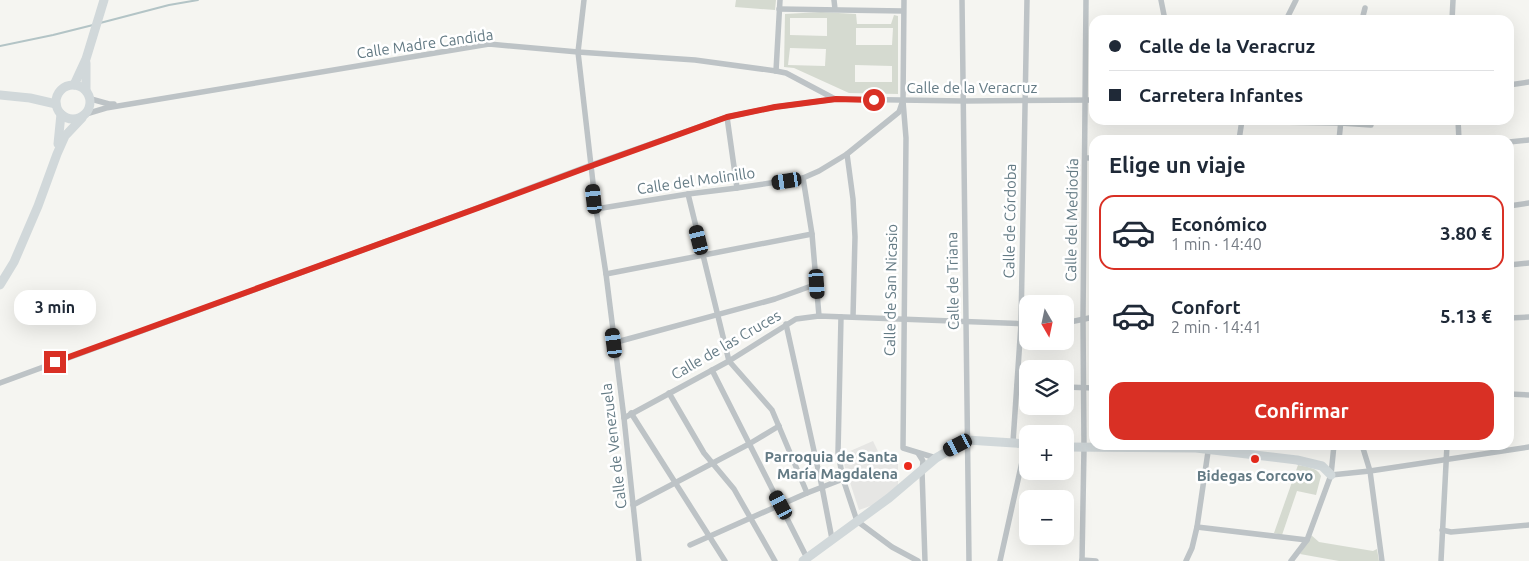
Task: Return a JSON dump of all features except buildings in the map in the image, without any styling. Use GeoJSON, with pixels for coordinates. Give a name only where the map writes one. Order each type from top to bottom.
{"type":"FeatureCollection","features":[{"type":"Feature","properties":{"kind":"street"},"geometry":{"type":"LineString","coordinates":[[57,154],[61,114],[56,104],[56,98],[63,88],[74,84],[86,59],[104,0]]}},
{"type":"Feature","properties":{"kind":"street","name":"Calle de Venezuela"},"geometry":{"type":"LineString","coordinates":[[584,0],[578,52],[596,209],[624,418],[639,561]]}},
{"type":"Feature","properties":{"kind":"street"},"geometry":{"type":"LineString","coordinates":[[776,71],[780,0]]}},
{"type":"Feature","properties":{"kind":"street"},"geometry":{"type":"LineString","coordinates":[[834,0],[835,9]]}},
{"type":"Feature","properties":{"kind":"street"},"geometry":{"type":"LineString","coordinates":[[902,114],[904,0]]}},
{"type":"Feature","properties":{"kind":"street","name":"Calle de Triana"},"geometry":{"type":"LineString","coordinates":[[962,0],[969,561]]}},
{"type":"Feature","properties":{"kind":"street","name":"Calle de Córdoba"},"geometry":{"type":"LineString","coordinates":[[1021,295],[1027,0]]}},
{"type":"Feature","properties":{"kind":"street","name":"Calle del Mediodía"},"geometry":{"type":"LineString","coordinates":[[1082,560],[1084,448],[1083,319],[1088,216],[1085,158],[1086,0]]}},
{"type":"Feature","properties":{"kind":"street"},"geometry":{"type":"LineString","coordinates":[[1162,0],[1164,15]]}},
{"type":"Feature","properties":{"kind":"street"},"geometry":{"type":"LineString","coordinates":[[1288,15],[1296,0]]}},
{"type":"Feature","properties":{"kind":"street"},"geometry":{"type":"LineString","coordinates":[[1452,15],[1453,0]]}},
{"type":"Feature","properties":{"kind":"street"},"geometry":{"type":"LineString","coordinates":[[1363,15],[1365,8]]}},
{"type":"Feature","properties":{"kind":"street"},"geometry":{"type":"LineString","coordinates":[[780,9],[904,11]]}},
{"type":"Feature","properties":{"kind":"street","name":"Calle Madre Candida"},"geometry":{"type":"LineString","coordinates":[[84,116],[106,108],[134,103],[490,44],[694,60],[776,71],[786,73],[836,99]]}},
{"type":"Feature","properties":{"kind":"street"},"geometry":{"type":"LineString","coordinates":[[0,284],[14,262],[65,136],[84,116],[91,104],[91,99],[86,90],[86,59]]}},
{"type":"Feature","properties":{"kind":"street"},"geometry":{"type":"LineString","coordinates":[[1514,84],[1529,82]]}},
{"type":"Feature","properties":{"kind":"street"},"geometry":{"type":"LineString","coordinates":[[74,84],[86,90]]}},
{"type":"Feature","properties":{"kind":"street"},"geometry":{"type":"LineString","coordinates":[[0,95],[30,98],[56,104]]}},
{"type":"Feature","properties":{"kind":"street","name":"Calle Madre Candida"},"geometry":{"type":"LineString","coordinates":[[91,99],[109,104],[134,103]]}},
{"type":"Feature","properties":{"kind":"street","name":"Calle de la Veracruz"},"geometry":{"type":"LineString","coordinates":[[0,382],[727,117],[775,107],[836,99],[903,101],[1089,99]]}},
{"type":"Feature","properties":{"kind":"street"},"geometry":{"type":"LineString","coordinates":[[61,114],[71,119],[84,116]]}},
{"type":"Feature","properties":{"kind":"street","name":"Calle del Molinillo"},"geometry":{"type":"LineString","coordinates":[[596,209],[804,178],[847,154],[902,114]]}},
{"type":"Feature","properties":{"kind":"street","name":"Calle de San Nicasio"},"geometry":{"type":"LineString","coordinates":[[902,114],[906,138],[903,448],[918,453]]}},
{"type":"Feature","properties":{"kind":"street"},"geometry":{"type":"LineString","coordinates":[[727,117],[738,188]]}},
{"type":"Feature","properties":{"kind":"street"},"geometry":{"type":"LineString","coordinates":[[1514,142],[1529,140]]}},
{"type":"Feature","properties":{"kind":"street"},"geometry":{"type":"LineString","coordinates":[[847,154],[853,199],[855,236],[852,317]]}},
{"type":"Feature","properties":{"kind":"street"},"geometry":{"type":"LineString","coordinates":[[804,178],[812,234],[819,316]]}},
{"type":"Feature","properties":{"kind":"street"},"geometry":{"type":"LineString","coordinates":[[688,194],[729,361],[772,410],[807,493]]}},
{"type":"Feature","properties":{"kind":"street"},"geometry":{"type":"LineString","coordinates":[[1514,205],[1529,203]]}},
{"type":"Feature","properties":{"kind":"street"},"geometry":{"type":"LineString","coordinates":[[606,274],[812,234]]}},
{"type":"Feature","properties":{"kind":"street"},"geometry":{"type":"LineString","coordinates":[[1514,264],[1529,263]]}},
{"type":"Feature","properties":{"kind":"street"},"geometry":{"type":"LineString","coordinates":[[614,343],[775,299],[817,284]]}},
{"type":"Feature","properties":{"kind":"street","name":"Calle de las Cruces"},"geometry":{"type":"LineString","coordinates":[[624,418],[729,361],[786,324],[807,316],[1019,324]]}},
{"type":"Feature","properties":{"kind":"street"},"geometry":{"type":"LineString","coordinates":[[841,317],[838,454],[843,479],[858,521],[892,547],[918,561]]}},
{"type":"Feature","properties":{"kind":"street"},"geometry":{"type":"LineString","coordinates":[[1514,318],[1529,317]]}},
{"type":"Feature","properties":{"kind":"street"},"geometry":{"type":"LineString","coordinates":[[1074,321],[1089,318]]}},
{"type":"Feature","properties":{"kind":"street"},"geometry":{"type":"LineString","coordinates":[[786,324],[832,539]]}},
{"type":"Feature","properties":{"kind":"street","name":"Calle de Córdoba"},"geometry":{"type":"LineString","coordinates":[[1013,442],[1019,345]]}},
{"type":"Feature","properties":{"kind":"street"},"geometry":{"type":"LineString","coordinates":[[712,370],[781,505],[805,559],[858,521],[948,450],[967,440],[1019,443]]}},
{"type":"Feature","properties":{"kind":"street"},"geometry":{"type":"LineString","coordinates":[[1074,387],[1089,388]]}},
{"type":"Feature","properties":{"kind":"street"},"geometry":{"type":"LineString","coordinates":[[669,393],[704,454],[734,488],[775,561]]}},
{"type":"Feature","properties":{"kind":"street"},"geometry":{"type":"LineString","coordinates":[[1514,394],[1529,395]]}},
{"type":"Feature","properties":{"kind":"street"},"geometry":{"type":"LineString","coordinates":[[631,413],[725,561]]}},
{"type":"Feature","properties":{"kind":"street"},"geometry":{"type":"LineString","coordinates":[[633,505],[749,444],[779,426]]}},
{"type":"Feature","properties":{"kind":"street"},"geometry":{"type":"LineString","coordinates":[[1514,448],[1529,446]]}},
{"type":"Feature","properties":{"kind":"street"},"geometry":{"type":"LineString","coordinates":[[1074,447],[1089,448]]}},
{"type":"Feature","properties":{"kind":"street"},"geometry":{"type":"LineString","coordinates":[[1186,561],[1192,548],[1197,527],[1209,450]]}},
{"type":"Feature","properties":{"kind":"street"},"geometry":{"type":"LineString","coordinates":[[1229,450],[1314,464],[1322,466],[1331,475]]}},
{"type":"Feature","properties":{"kind":"street"},"geometry":{"type":"LineString","coordinates":[[1291,561],[1308,540],[1331,475],[1334,450]]}},
{"type":"Feature","properties":{"kind":"street"},"geometry":{"type":"LineString","coordinates":[[1364,450],[1370,471],[1382,561]]}},
{"type":"Feature","properties":{"kind":"street"},"geometry":{"type":"LineString","coordinates":[[1441,561],[1446,450]]}},
{"type":"Feature","properties":{"kind":"street"},"geometry":{"type":"LineString","coordinates":[[1331,475],[1370,471],[1503,450]]}},
{"type":"Feature","properties":{"kind":"street"},"geometry":{"type":"LineString","coordinates":[[918,453],[936,458]]}},
{"type":"Feature","properties":{"kind":"street"},"geometry":{"type":"LineString","coordinates":[[918,453],[923,461],[925,561]]}},
{"type":"Feature","properties":{"kind":"street"},"geometry":{"type":"LineString","coordinates":[[690,544],[843,479]]}},
{"type":"Feature","properties":{"kind":"street"},"geometry":{"type":"LineString","coordinates":[[1000,561],[1019,479]]}},
{"type":"Feature","properties":{"kind":"street"},"geometry":{"type":"LineString","coordinates":[[1442,530],[1451,532],[1529,524]]}},
{"type":"Feature","properties":{"kind":"street"},"geometry":{"type":"LineString","coordinates":[[1197,527],[1308,540]]}},
{"type":"Feature","properties":{"kind":"street"},"geometry":{"type":"LineString","coordinates":[[1082,560],[1096,561]]}},
{"type":"Feature","properties":{"kind":"shaded area"},"geometry":{"type":"Polygon","coordinates":[[[736,0],[776,0],[775,10],[735,7],[736,0]]]}},
{"type":"Feature","properties":{"kind":"shaded area"},"geometry":{"type":"Polygon","coordinates":[[[821,12],[856,14],[857,24],[891,24],[894,15],[898,16],[898,94],[849,93],[794,68],[784,67],[785,14],[821,12]],[[790,18],[790,35],[827,36],[827,18],[790,18]],[[856,28],[856,45],[892,45],[893,28],[856,28]],[[790,48],[788,65],[825,66],[826,49],[790,48]],[[855,65],[855,82],[892,82],[892,66],[855,65]]]}},
{"type":"Feature","properties":{"kind":"shaded area"},"geometry":{"type":"Polygon","coordinates":[[[873,441],[884,464],[898,463],[898,488],[873,505],[859,510],[841,455],[873,441]]]}},
{"type":"Feature","properties":{"kind":"shaded area"},"geometry":{"type":"Polygon","coordinates":[[[1298,465],[1314,469],[1321,476],[1316,495],[1297,491],[1282,535],[1274,533],[1298,465]]]}},
{"type":"Feature","properties":{"kind":"shaded area"},"geometry":{"type":"Polygon","coordinates":[[[1311,535],[1319,542],[1373,551],[1377,549],[1379,561],[1339,561],[1300,554],[1311,535]]]}},
{"type":"Feature","properties":{"kind":"waterway"},"geometry":{"type":"LineString","coordinates":[[100,23],[169,5],[198,0]]}},
{"type":"Feature","properties":{"kind":"waterway"},"geometry":{"type":"LineString","coordinates":[[0,46],[93,25]]}},
{"type":"Feature","properties":{"kind":"place","name":"Bidegas Corcovo"},"geometry":{"type":"Point","coordinates":[1255,459]}},
{"type":"Feature","properties":{"kind":"place","name":"Parroquia de Santa María Magdalena"},"geometry":{"type":"Point","coordinates":[908,466]}},
{"type":"Feature","properties":{"kind":"route"},"geometry":{"type":"LineString","coordinates":[[55,362],[727,117],[775,107],[836,99],[874,100]]}}]}
